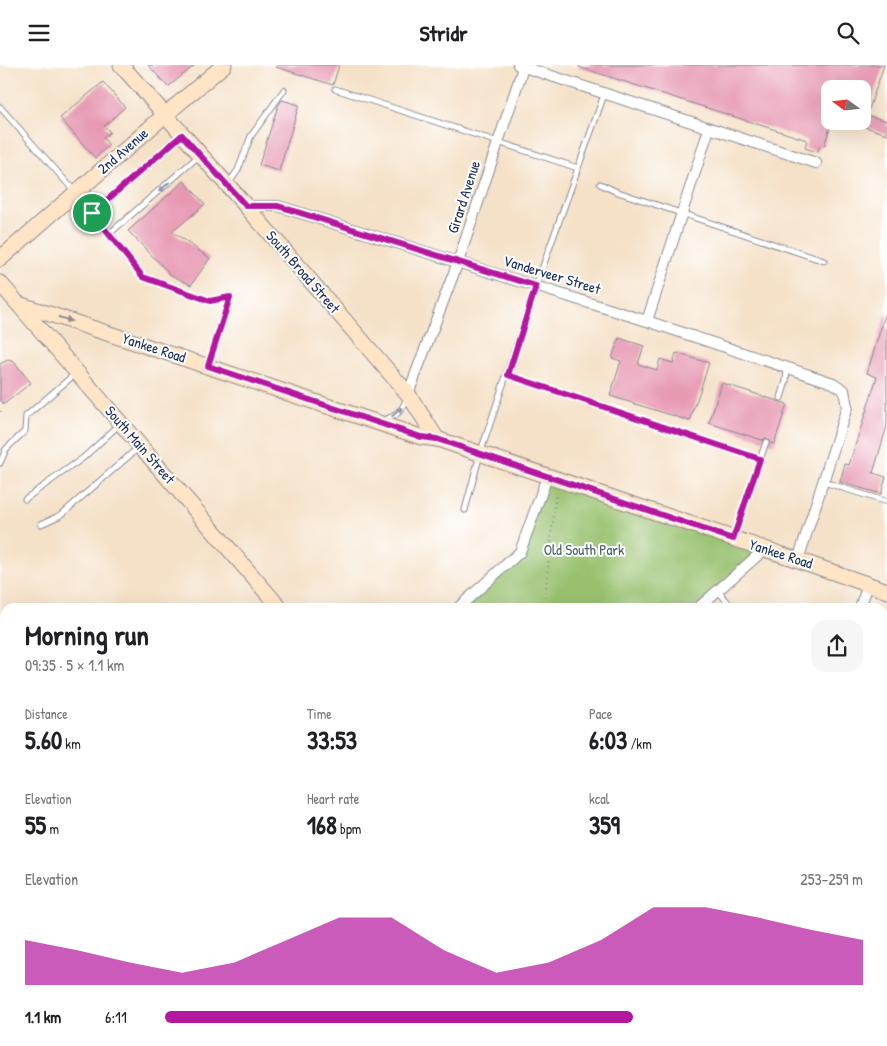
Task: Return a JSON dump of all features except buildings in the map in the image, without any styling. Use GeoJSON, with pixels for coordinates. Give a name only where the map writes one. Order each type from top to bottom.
{"type":"FeatureCollection","features":[{"type":"Feature","properties":{"kind":"street","name":"South Broad Street"},"geometry":{"type":"LineString","coordinates":[[121,65],[246,206],[408,394],[437,439]]}},
{"type":"Feature","properties":{"kind":"street","name":"2nd Avenue"},"geometry":{"type":"LineString","coordinates":[[0,259],[224,65]]}},
{"type":"Feature","properties":{"kind":"street"},"geometry":{"type":"LineString","coordinates":[[521,66],[604,95],[816,163]]}},
{"type":"Feature","properties":{"kind":"street","name":"Girard Avenue"},"geometry":{"type":"LineString","coordinates":[[408,394],[458,262],[521,66]]}},
{"type":"Feature","properties":{"kind":"street"},"geometry":{"type":"LineString","coordinates":[[648,321],[709,129]]}},
{"type":"Feature","properties":{"kind":"street","name":"Vanderveer Street"},"geometry":{"type":"LineString","coordinates":[[246,206],[278,206],[648,321],[833,383],[844,391],[847,407],[823,481]]}},
{"type":"Feature","properties":{"kind":"street","name":"South Main Street"},"geometry":{"type":"LineString","coordinates":[[0,283],[276,603]]}},
{"type":"Feature","properties":{"kind":"street","name":"Yankee Road"},"geometry":{"type":"LineString","coordinates":[[19,304],[421,437],[437,439],[733,539],[798,559],[887,591]]}},
{"type":"Feature","properties":{"kind":"street"},"geometry":{"type":"LineString","coordinates":[[463,603],[520,552],[547,477]]}},
{"type":"Feature","properties":{"kind":"street"},"geometry":{"type":"LineString","coordinates":[[798,559],[823,481]]}},
{"type":"Feature","properties":{"kind":"street"},"geometry":{"type":"LineString","coordinates":[[704,603],[765,549]]}},
{"type":"Feature","properties":{"kind":"street"},"geometry":{"type":"LineString","coordinates":[[861,603],[868,585]]}},
{"type":"Feature","properties":{"kind":"lane"},"geometry":{"type":"LineString","coordinates":[[335,89],[578,168]]}},
{"type":"Feature","properties":{"kind":"lane"},"geometry":{"type":"LineString","coordinates":[[227,185],[238,170],[251,136],[284,90]]}},
{"type":"Feature","properties":{"kind":"lane"},"geometry":{"type":"LineString","coordinates":[[464,510],[480,454],[508,375],[536,286],[604,95]]}},
{"type":"Feature","properties":{"kind":"lane"},"geometry":{"type":"LineString","coordinates":[[0,107],[76,193],[143,277],[210,301],[230,297],[208,366]]}},
{"type":"Feature","properties":{"kind":"lane"},"geometry":{"type":"LineString","coordinates":[[92,213],[182,135]]}},
{"type":"Feature","properties":{"kind":"lane"},"geometry":{"type":"LineString","coordinates":[[109,234],[200,155]]}},
{"type":"Feature","properties":{"kind":"lane"},"geometry":{"type":"LineString","coordinates":[[600,184],[615,191],[824,261]]}},
{"type":"Feature","properties":{"kind":"lane"},"geometry":{"type":"LineString","coordinates":[[780,398],[786,381],[787,369]]}},
{"type":"Feature","properties":{"kind":"lane"},"geometry":{"type":"LineString","coordinates":[[0,463],[6,449],[25,431],[26,415],[77,372]]}},
{"type":"Feature","properties":{"kind":"lane"},"geometry":{"type":"LineString","coordinates":[[508,375],[760,459]]}},
{"type":"Feature","properties":{"kind":"lane"},"geometry":{"type":"LineString","coordinates":[[378,422],[395,416],[403,408],[408,394]]}},
{"type":"Feature","properties":{"kind":"lane"},"geometry":{"type":"LineString","coordinates":[[25,499],[83,458],[121,423]]}},
{"type":"Feature","properties":{"kind":"lane"},"geometry":{"type":"LineString","coordinates":[[733,539],[766,441]]}},
{"type":"Feature","properties":{"kind":"lane"},"geometry":{"type":"LineString","coordinates":[[41,524],[61,515],[140,446]]}},
{"type":"Feature","properties":{"kind":"lane"},"geometry":{"type":"LineString","coordinates":[[823,481],[887,502]]}},
{"type":"Feature","properties":{"kind":"lane"},"geometry":{"type":"LineString","coordinates":[[718,591],[728,603]]}},
{"type":"Feature","properties":{"kind":"path"},"geometry":{"type":"LineString","coordinates":[[544,603],[556,492],[547,477]]}},
{"type":"Feature","properties":{"kind":"green space","name":"Old South Park"},"geometry":{"type":"Polygon","coordinates":[[[547,477],[765,549],[704,603],[463,603],[520,552],[547,477]]]}},
{"type":"Feature","properties":{"kind":"route"},"geometry":{"type":"LineString","coordinates":[[182,135],[246,206],[278,206],[536,286],[508,375],[760,459],[733,539],[437,439],[421,437],[208,366],[230,297],[210,301],[143,277],[92,213],[182,135]]}}]}
